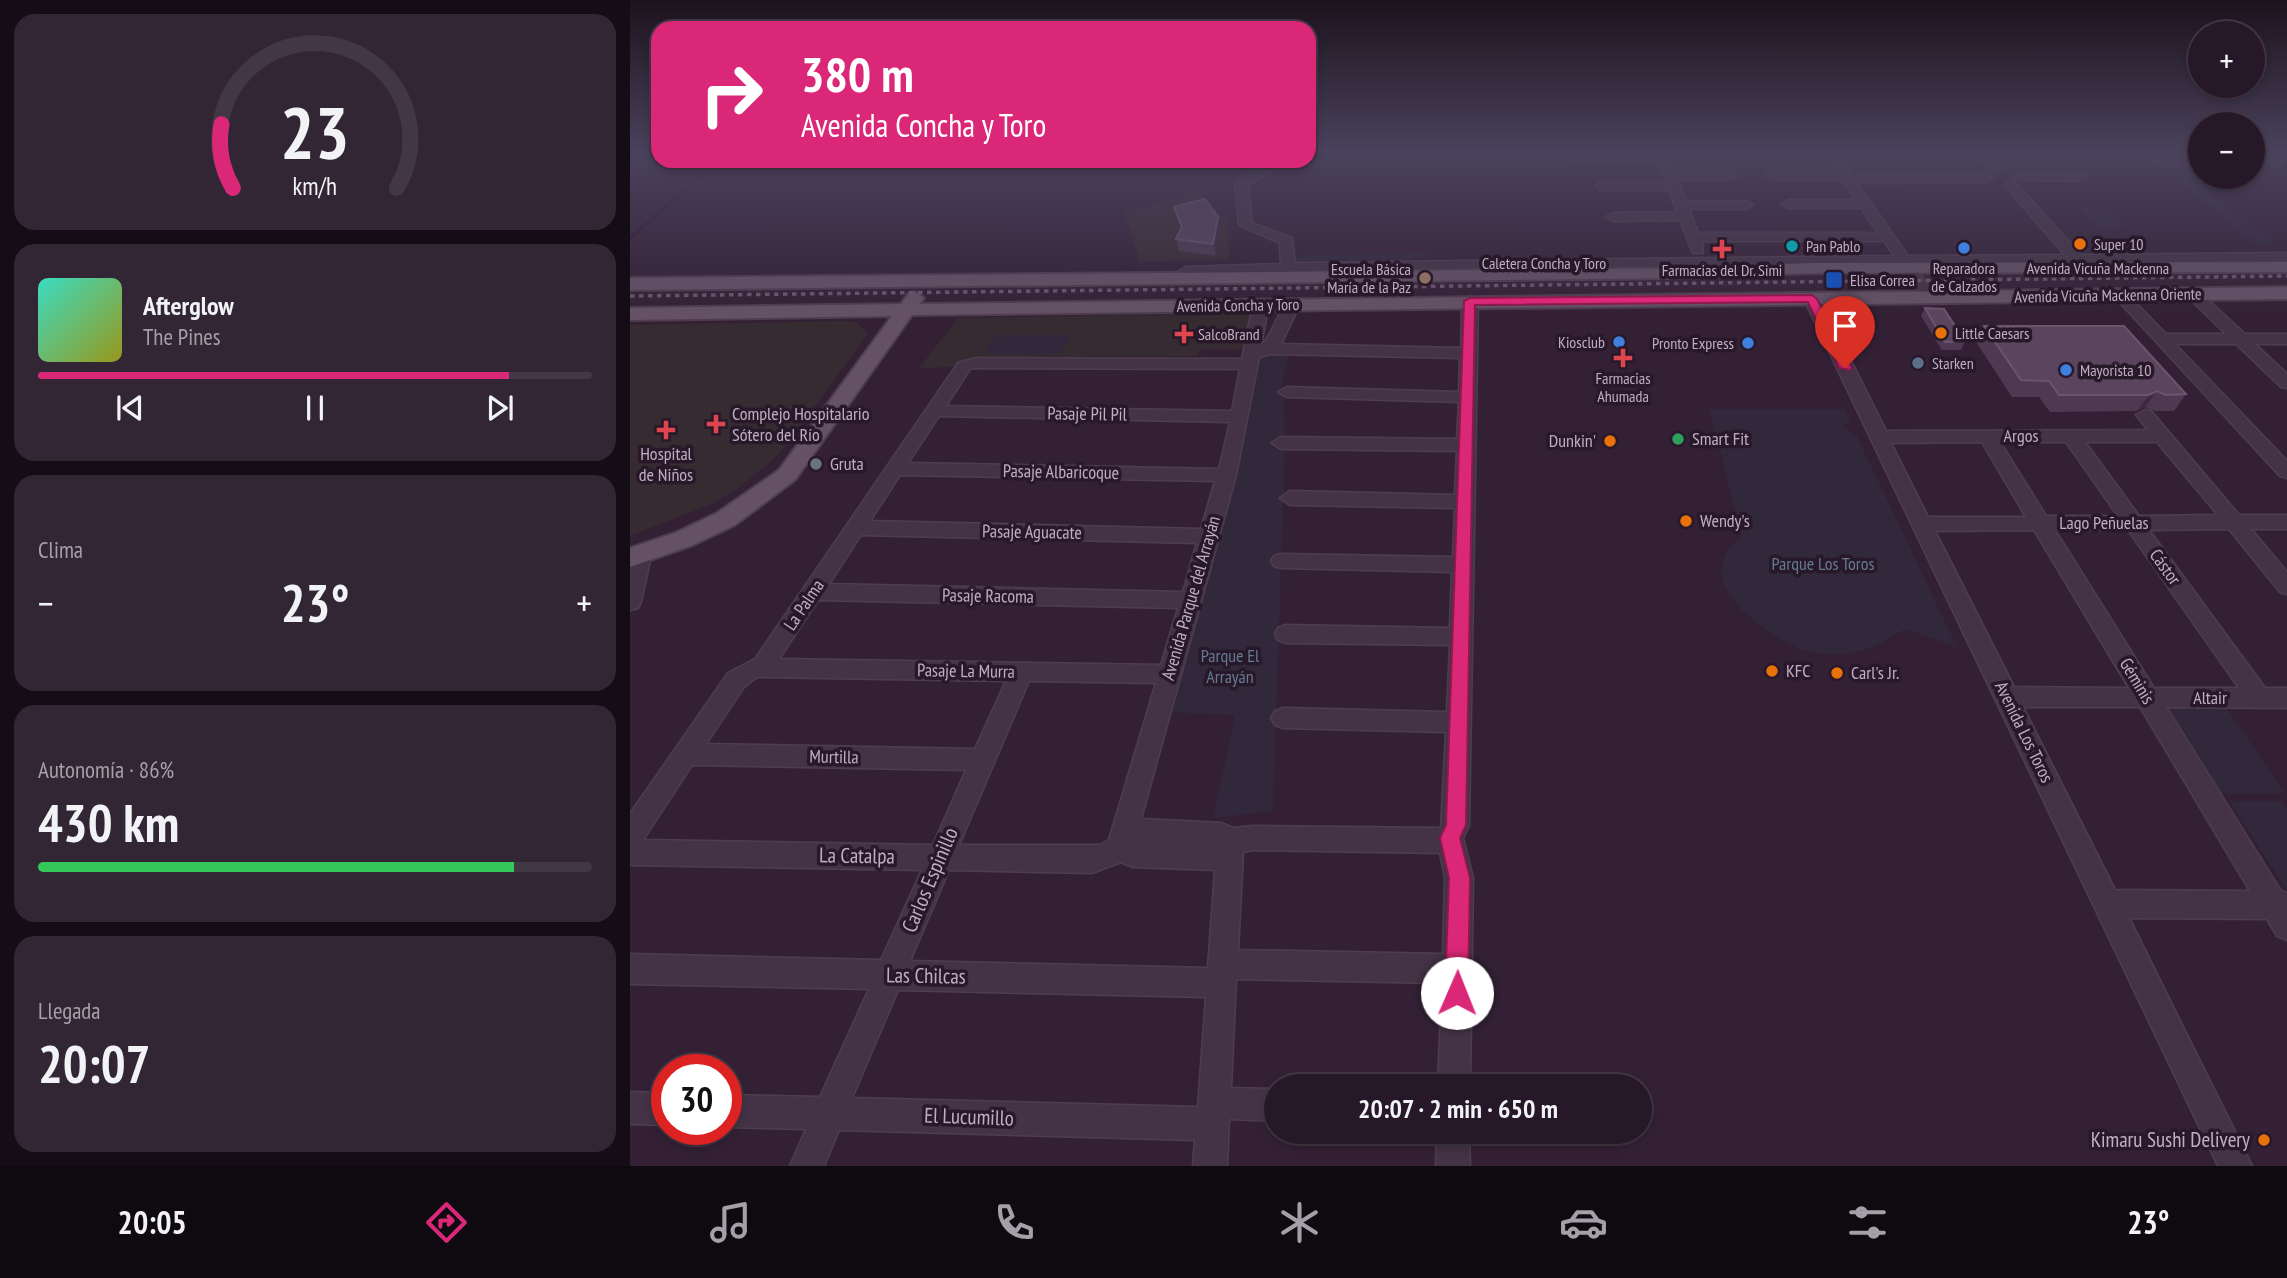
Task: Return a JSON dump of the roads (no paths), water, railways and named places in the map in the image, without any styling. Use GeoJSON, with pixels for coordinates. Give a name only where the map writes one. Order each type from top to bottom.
{"type":"FeatureCollection","features":[{"type":"Feature","properties":{"kind":"main road"},"geometry":{"type":"LineString","coordinates":[[2203,258],[2224,267],[2244,283],[2243,293]]}},
{"type":"Feature","properties":{"kind":"main road"},"geometry":{"type":"LineString","coordinates":[[1988,260],[2060,269]]}},
{"type":"Feature","properties":{"kind":"main road"},"geometry":{"type":"LineString","coordinates":[[1620,263],[1696,267]]}},
{"type":"Feature","properties":{"kind":"main road","name":"Avenida Concha y Toro"},"geometry":{"type":"LineString","coordinates":[[630,284],[1147,278],[1393,270],[1906,263]]}},
{"type":"Feature","properties":{"kind":"main road","name":"Avenida Vicuña Mackenna"},"geometry":{"type":"LineString","coordinates":[[1906,263],[2060,269],[2287,267]]}},
{"type":"Feature","properties":{"kind":"main road"},"geometry":{"type":"LineString","coordinates":[[1222,275],[1256,270]]}},
{"type":"Feature","properties":{"kind":"main road"},"geometry":{"type":"LineString","coordinates":[[1393,270],[1398,293],[1410,302]]}},
{"type":"Feature","properties":{"kind":"main road"},"geometry":{"type":"LineString","coordinates":[[1361,303],[1382,291],[1393,270]]}},
{"type":"Feature","properties":{"kind":"main road"},"geometry":{"type":"LineString","coordinates":[[1147,278],[1186,271]]}},
{"type":"Feature","properties":{"kind":"main road"},"geometry":{"type":"LineString","coordinates":[[636,556],[705,530],[775,486],[805,453],[928,280]]}},
{"type":"Feature","properties":{"kind":"main road","name":"Avenida Vicuña Mackenna Oriente"},"geometry":{"type":"LineString","coordinates":[[1929,298],[2287,292]]}},
{"type":"Feature","properties":{"kind":"main road","name":"Avenida Concha y Toro"},"geometry":{"type":"LineString","coordinates":[[630,314],[1470,301],[1929,298]]}},
{"type":"Feature","properties":{"kind":"main road"},"geometry":{"type":"LineString","coordinates":[[855,310],[878,325],[883,342]]}},
{"type":"Feature","properties":{"kind":"street"},"geometry":{"type":"LineString","coordinates":[[1244,206],[1246,225],[1287,241],[1288,266]]}},
{"type":"Feature","properties":{"kind":"street"},"geometry":{"type":"LineString","coordinates":[[1681,206],[1693,237],[1696,267]]}},
{"type":"Feature","properties":{"kind":"street"},"geometry":{"type":"LineString","coordinates":[[1613,217],[1731,206]]}},
{"type":"Feature","properties":{"kind":"street"},"geometry":{"type":"LineString","coordinates":[[1868,206],[1929,298]]}},
{"type":"Feature","properties":{"kind":"street"},"geometry":{"type":"LineString","coordinates":[[2035,206],[2077,259]]}},
{"type":"Feature","properties":{"kind":"street"},"geometry":{"type":"LineString","coordinates":[[1693,237],[1888,237]]}},
{"type":"Feature","properties":{"kind":"street"},"geometry":{"type":"LineString","coordinates":[[1906,263],[2287,257]]}},
{"type":"Feature","properties":{"kind":"street","name":"Caletera Concha y Toro"},"geometry":{"type":"LineString","coordinates":[[1256,270],[1288,266],[1393,270],[1620,263]]}},
{"type":"Feature","properties":{"kind":"street"},"geometry":{"type":"LineString","coordinates":[[1186,271],[1222,275]]}},
{"type":"Feature","properties":{"kind":"street"},"geometry":{"type":"LineString","coordinates":[[2193,294],[2285,380]]}},
{"type":"Feature","properties":{"kind":"street"},"geometry":{"type":"LineString","coordinates":[[2120,295],[2284,466]]}},
{"type":"Feature","properties":{"kind":"street","name":"Avenida Los Toros"},"geometry":{"type":"LineString","coordinates":[[1812,299],[2235,1166]]}},
{"type":"Feature","properties":{"kind":"street"},"geometry":{"type":"LineString","coordinates":[[1123,838],[1138,855],[1230,849],[1253,838],[1436,842],[1450,838],[1455,830],[1470,301]]}},
{"type":"Feature","properties":{"kind":"street","name":"Avenida Parque del Arrayán"},"geometry":{"type":"LineString","coordinates":[[1123,838],[1227,475],[1261,304]]}},
{"type":"Feature","properties":{"kind":"street"},"geometry":{"type":"LineString","coordinates":[[1250,364],[1280,336],[1292,304]]}},
{"type":"Feature","properties":{"kind":"street"},"geometry":{"type":"LineString","coordinates":[[2161,339],[2287,339]]}},
{"type":"Feature","properties":{"kind":"street"},"geometry":{"type":"LineString","coordinates":[[1269,349],[1468,353]]}},
{"type":"Feature","properties":{"kind":"street","name":"La Palma"},"geometry":{"type":"LineString","coordinates":[[630,836],[739,676],[762,667],[818,592],[855,528],[962,368],[970,363],[1250,364]]}},
{"type":"Feature","properties":{"kind":"street"},"geometry":{"type":"LineString","coordinates":[[1287,393],[1467,397]]}},
{"type":"Feature","properties":{"kind":"street","name":"Pasaje Pil Pil"},"geometry":{"type":"LineString","coordinates":[[933,411],[1240,417]]}},
{"type":"Feature","properties":{"kind":"street"},"geometry":{"type":"LineString","coordinates":[[2145,415],[2287,586]]}},
{"type":"Feature","properties":{"kind":"street","name":"Géminis"},"geometry":{"type":"LineString","coordinates":[[1987,436],[2283,912]]}},
{"type":"Feature","properties":{"kind":"street","name":"Cástor"},"geometry":{"type":"LineString","coordinates":[[2071,436],[2259,698]]}},
{"type":"Feature","properties":{"kind":"street","name":"Argos"},"geometry":{"type":"LineString","coordinates":[[1879,437],[2162,436]]}},
{"type":"Feature","properties":{"kind":"street"},"geometry":{"type":"LineString","coordinates":[[1281,443],[1466,445]]}},
{"type":"Feature","properties":{"kind":"street","name":"Pasaje Albaricoque"},"geometry":{"type":"LineString","coordinates":[[894,469],[1227,475]]}},
{"type":"Feature","properties":{"kind":"street"},"geometry":{"type":"LineString","coordinates":[[1290,498],[1465,502]]}},
{"type":"Feature","properties":{"kind":"street","name":"Lago Peñuelas"},"geometry":{"type":"LineString","coordinates":[[1922,524],[2287,522]]}},
{"type":"Feature","properties":{"kind":"street","name":"Pasaje Aguacate"},"geometry":{"type":"LineString","coordinates":[[855,528],[1210,536]]}},
{"type":"Feature","properties":{"kind":"street"},"geometry":{"type":"LineString","coordinates":[[630,602],[636,556]]}},
{"type":"Feature","properties":{"kind":"street"},"geometry":{"type":"LineString","coordinates":[[1281,561],[1463,565]]}},
{"type":"Feature","properties":{"kind":"street","name":"Pasaje Racoma"},"geometry":{"type":"LineString","coordinates":[[818,592],[1191,600]]}},
{"type":"Feature","properties":{"kind":"street"},"geometry":{"type":"LineString","coordinates":[[1286,634],[1461,637]]}},
{"type":"Feature","properties":{"kind":"street","name":"Pasaje La Murra"},"geometry":{"type":"LineString","coordinates":[[762,667],[1169,674]]}},
{"type":"Feature","properties":{"kind":"street","name":"Carlos Espinillo"},"geometry":{"type":"LineString","coordinates":[[807,1166],[1021,672]]}},
{"type":"Feature","properties":{"kind":"street","name":"Altair"},"geometry":{"type":"LineString","coordinates":[[2006,697],[2287,698]]}},
{"type":"Feature","properties":{"kind":"street"},"geometry":{"type":"LineString","coordinates":[[1283,718],[1459,722]]}},
{"type":"Feature","properties":{"kind":"street","name":"Murtilla"},"geometry":{"type":"LineString","coordinates":[[685,754],[983,760]]}},
{"type":"Feature","properties":{"kind":"street","name":"La Catalpa"},"geometry":{"type":"LineString","coordinates":[[630,852],[1092,860],[1105,857],[1123,838]]}},
{"type":"Feature","properties":{"kind":"street"},"geometry":{"type":"LineString","coordinates":[[1450,838],[1460,878],[1454,1074]]}},
{"type":"Feature","properties":{"kind":"street"},"geometry":{"type":"LineString","coordinates":[[1210,1166],[1230,849]]}},
{"type":"Feature","properties":{"kind":"street"},"geometry":{"type":"LineString","coordinates":[[2107,904],[2283,912]]}},
{"type":"Feature","properties":{"kind":"street","name":"Las Chilcas"},"geometry":{"type":"LineString","coordinates":[[630,969],[889,975],[1222,974],[1457,969]]}},
{"type":"Feature","properties":{"kind":"street","name":"El Lucumillo"},"geometry":{"type":"LineString","coordinates":[[742,1111],[1213,1113],[1264,1107]]}},
{"type":"Feature","properties":{"kind":"street"},"geometry":{"type":"LineString","coordinates":[[630,1108],[651,1109]]}},
{"type":"Feature","properties":{"kind":"street"},"geometry":{"type":"LineString","coordinates":[[1453,1166],[1454,1144]]}},
{"type":"Feature","properties":{"kind":"waterway"},"geometry":{"type":"LineString","coordinates":[[630,238],[667,206]]}},
{"type":"Feature","properties":{"kind":"railway"},"geometry":{"type":"LineString","coordinates":[[630,296],[2287,276]]}},
{"type":"Feature","properties":{"kind":"place","name":"Super 10"},"geometry":{"type":"Point","coordinates":[2080,244]}},
{"type":"Feature","properties":{"kind":"place","name":"Pan Pablo"},"geometry":{"type":"Point","coordinates":[1792,246]}},
{"type":"Feature","properties":{"kind":"place","name":"Reparadora de Calzados"},"geometry":{"type":"Point","coordinates":[1964,248]}},
{"type":"Feature","properties":{"kind":"place","name":"Farmacias del Dr. Simi"},"geometry":{"type":"Point","coordinates":[1722,249]}},
{"type":"Feature","properties":{"kind":"place","name":"Escuela Básica María de la Paz"},"geometry":{"type":"Point","coordinates":[1425,278]}},
{"type":"Feature","properties":{"kind":"place","name":"Elisa Correa"},"geometry":{"type":"Point","coordinates":[1834,280]}},
{"type":"Feature","properties":{"kind":"place","name":"Little Caesars"},"geometry":{"type":"Point","coordinates":[1941,333]}},
{"type":"Feature","properties":{"kind":"place","name":"SalcoBrand"},"geometry":{"type":"Point","coordinates":[1184,334]}},
{"type":"Feature","properties":{"kind":"place","name":"Kiosclub"},"geometry":{"type":"Point","coordinates":[1619,342]}},
{"type":"Feature","properties":{"kind":"place","name":"Pronto Express"},"geometry":{"type":"Point","coordinates":[1748,343]}},
{"type":"Feature","properties":{"kind":"place","name":"Farmacias Ahumada"},"geometry":{"type":"Point","coordinates":[1623,358]}},
{"type":"Feature","properties":{"kind":"place","name":"Starken"},"geometry":{"type":"Point","coordinates":[1918,363]}},
{"type":"Feature","properties":{"kind":"place","name":"Mayorista 10"},"geometry":{"type":"Point","coordinates":[2066,370]}},
{"type":"Feature","properties":{"kind":"place","name":"Complejo Hospitalario Sótero del Río"},"geometry":{"type":"Point","coordinates":[716,424]}},
{"type":"Feature","properties":{"kind":"place","name":"Hospital de Niños"},"geometry":{"type":"Point","coordinates":[666,430]}},
{"type":"Feature","properties":{"kind":"place","name":"Smart Fit"},"geometry":{"type":"Point","coordinates":[1678,439]}},
{"type":"Feature","properties":{"kind":"place","name":"Dunkin'"},"geometry":{"type":"Point","coordinates":[1610,441]}},
{"type":"Feature","properties":{"kind":"place","name":"Gruta"},"geometry":{"type":"Point","coordinates":[816,464]}},
{"type":"Feature","properties":{"kind":"place","name":"Wendy's"},"geometry":{"type":"Point","coordinates":[1686,521]}},
{"type":"Feature","properties":{"kind":"place","name":"KFC"},"geometry":{"type":"Point","coordinates":[1772,671]}},
{"type":"Feature","properties":{"kind":"place","name":"Carl's Jr."},"geometry":{"type":"Point","coordinates":[1837,673]}},
{"type":"Feature","properties":{"kind":"place","name":"Kimaru Sushi Delivery"},"geometry":{"type":"Point","coordinates":[2264,1140]}},
{"type":"Feature","properties":{"kind":"park label","name":"Parque Los Toros"},"geometry":{"type":"Point","coordinates":[1823,564]}},
{"type":"Feature","properties":{"kind":"park label","name":"Parque El Arrayán"},"geometry":{"type":"Point","coordinates":[1230,666]}}]}
